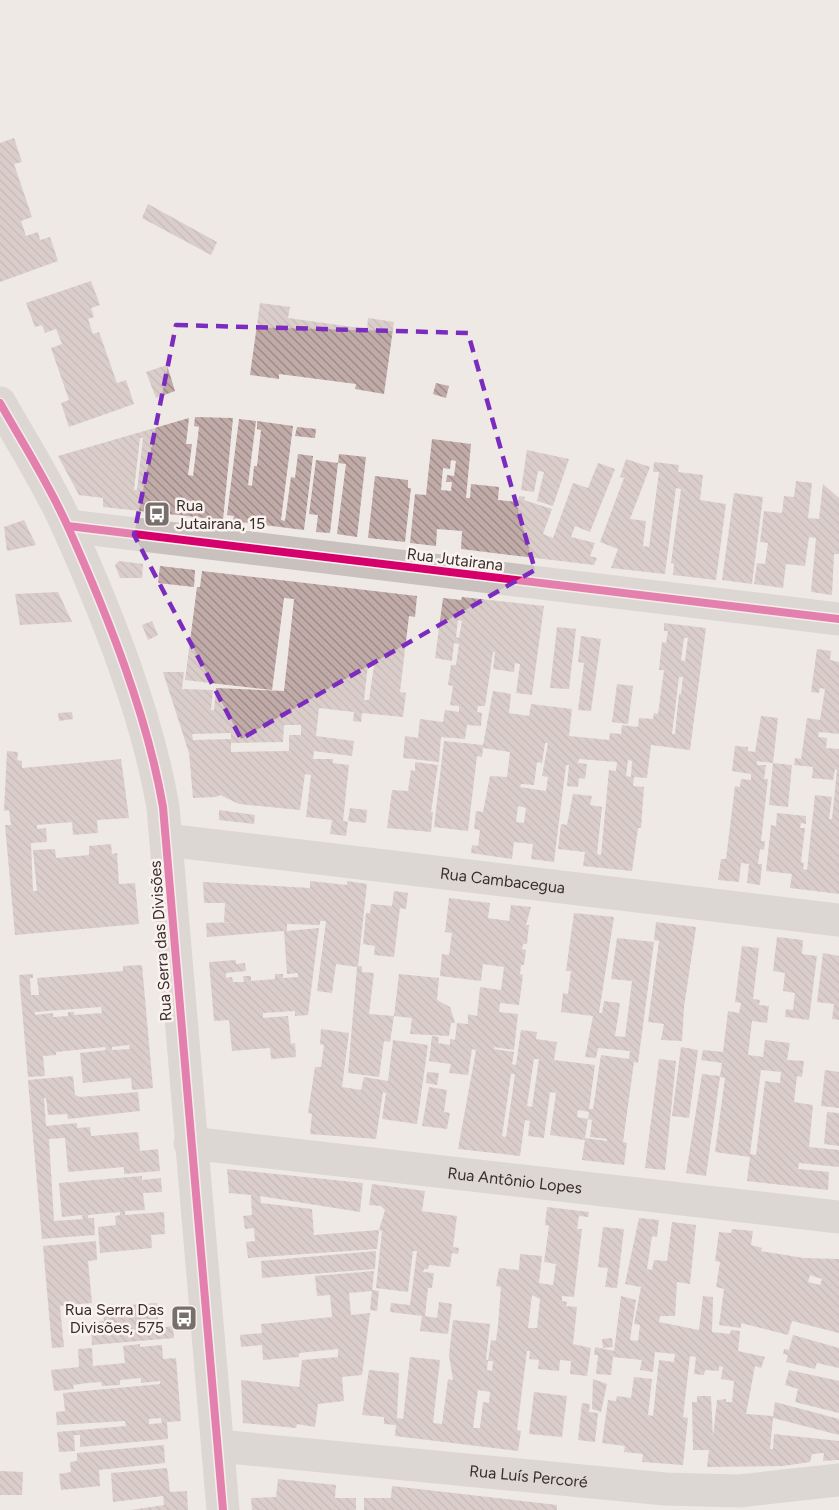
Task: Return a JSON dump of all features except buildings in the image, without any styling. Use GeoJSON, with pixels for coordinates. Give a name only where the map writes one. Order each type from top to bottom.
{"type":"FeatureCollection","features":[{"type":"Feature","properties":{"kind":"street","name":"Rua Serra das Divisões"},"geometry":{"type":"LineString","coordinates":[[0,403],[68,526],[129,680],[154,755],[166,840],[223,1510]]}},
{"type":"Feature","properties":{"kind":"street","name":"Rua Jutairana"},"geometry":{"type":"LineString","coordinates":[[68,526],[839,619]]}},
{"type":"Feature","properties":{"kind":"street","name":"Rua Cambacegua"},"geometry":{"type":"LineString","coordinates":[[166,840],[839,920]]}},
{"type":"Feature","properties":{"kind":"street","name":"Rua Antônio Lopes"},"geometry":{"type":"LineString","coordinates":[[190,1143],[839,1217]]}},
{"type":"Feature","properties":{"kind":"street","name":"Rua Luís Percoré"},"geometry":{"type":"LineString","coordinates":[[218,1446],[665,1489],[739,1491],[839,1480]]}},
{"type":"Feature","properties":{"kind":"highlighted area"},"geometry":{"type":"Polygon","coordinates":[[[176,325],[468,333],[535,570],[241,739],[134,535],[176,325]]]}},
{"type":"Feature","properties":{"kind":"cycle path"},"geometry":{"type":"LineString","coordinates":[[0,403],[53,495],[83,560],[124,665],[156,772],[163,807],[223,1510]]}},
{"type":"Feature","properties":{"kind":"cycle path"},"geometry":{"type":"LineString","coordinates":[[68,526],[839,619]]}},
{"type":"Feature","properties":{"kind":"place","name":"Rua Jutairana, 15"},"geometry":{"type":"Point","coordinates":[157,514]}},
{"type":"Feature","properties":{"kind":"place","name":"Rua Serra Das Divisões, 575"},"geometry":{"type":"Point","coordinates":[184,1318]}}]}
